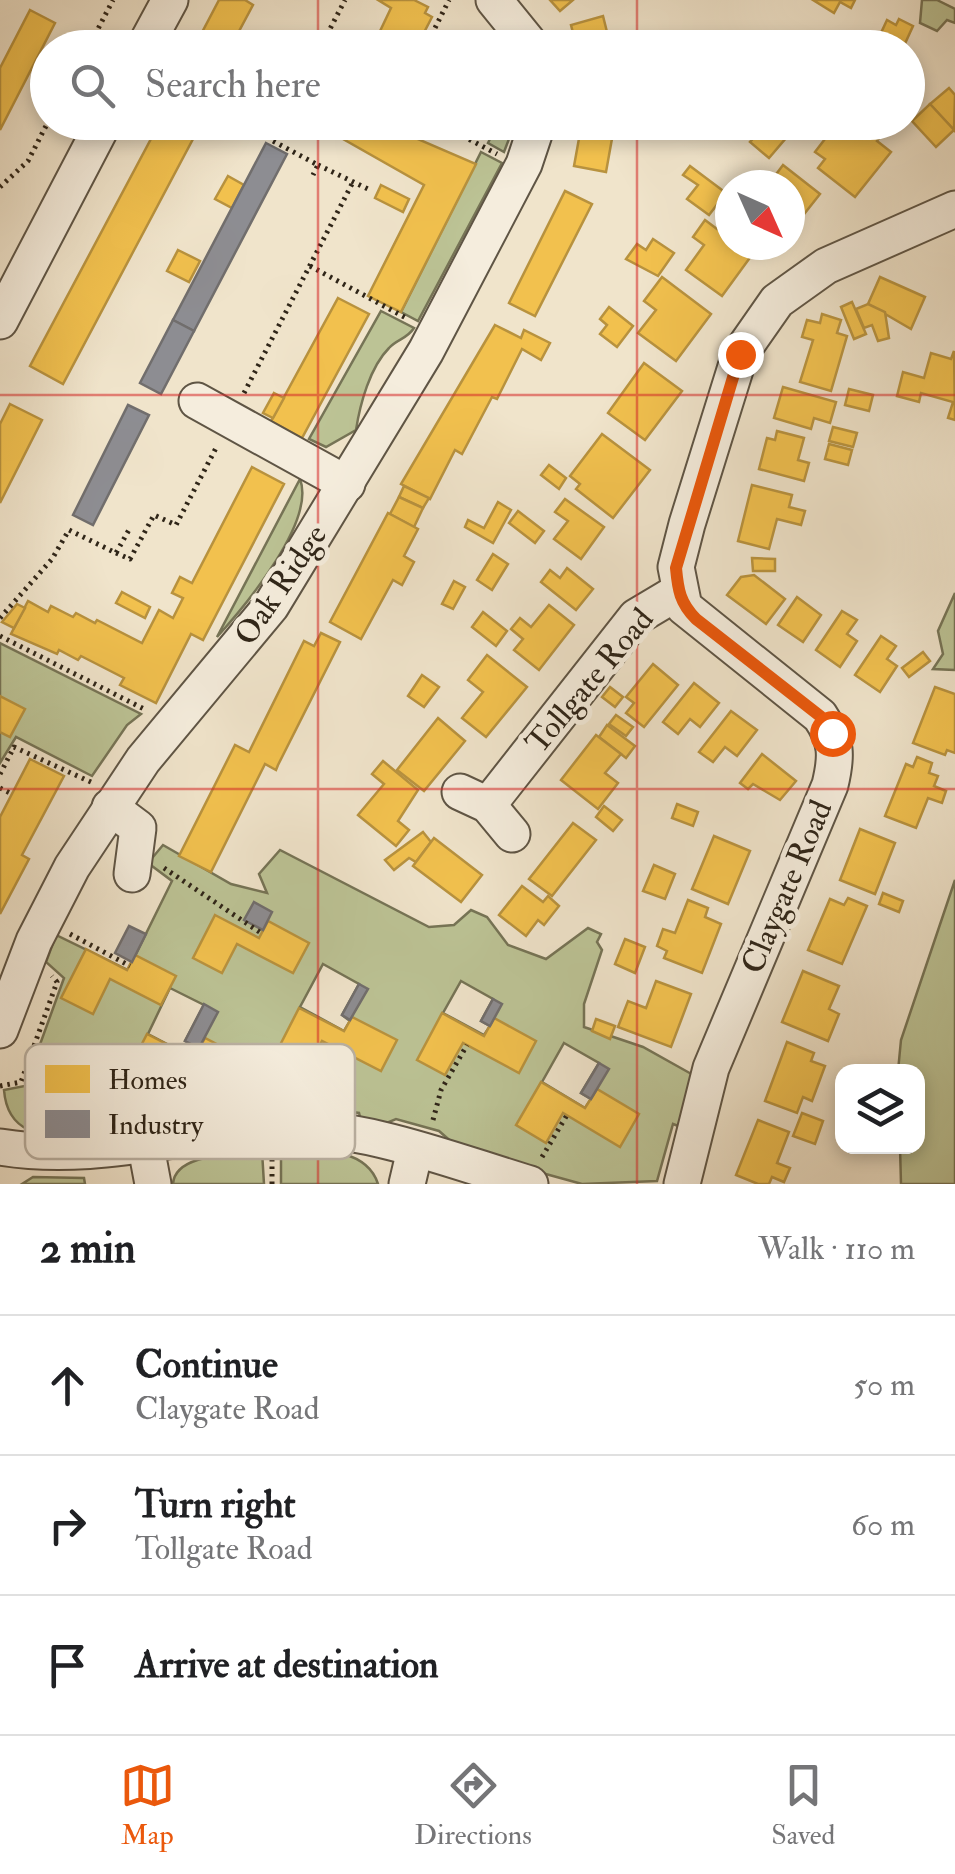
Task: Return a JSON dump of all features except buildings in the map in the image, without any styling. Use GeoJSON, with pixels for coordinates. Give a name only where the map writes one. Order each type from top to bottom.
{"type":"FeatureCollection","features":[{"type":"Feature","properties":{"kind":"street"},"geometry":{"type":"LineString","coordinates":[[154,30],[170,0]]}},
{"type":"Feature","properties":{"kind":"street"},"geometry":{"type":"LineString","coordinates":[[494,0],[518,30]]}},
{"type":"Feature","properties":{"kind":"street"},"geometry":{"type":"LineString","coordinates":[[0,321],[95,140]]}},
{"type":"Feature","properties":{"kind":"street","name":"Oak Ridge"},"geometry":{"type":"LineString","coordinates":[[0,1030],[34,941],[72,867],[114,801],[271,606],[347,484],[479,250],[524,164],[532,140]]}},
{"type":"Feature","properties":{"kind":"street","name":"Tollgate Road"},"geometry":{"type":"LineString","coordinates":[[512,834],[474,799],[636,617],[678,592],[676,568],[722,405],[740,354],[756,327],[778,301],[826,266],[952,219]]}},
{"type":"Feature","properties":{"kind":"street"},"geometry":{"type":"LineString","coordinates":[[197,401],[347,484]]}},
{"type":"Feature","properties":{"kind":"street","name":"Claygate Road"},"geometry":{"type":"LineString","coordinates":[[678,592],[684,607],[696,619],[820,716],[832,733],[837,754],[830,785],[711,1068],[682,1184]]}},
{"type":"Feature","properties":{"kind":"street"},"geometry":{"type":"LineString","coordinates":[[114,801],[138,828],[135,861]]}},
{"type":"Feature","properties":{"kind":"street"},"geometry":{"type":"LineString","coordinates":[[355,1137],[534,1178]]}},
{"type":"Feature","properties":{"kind":"street"},"geometry":{"type":"LineString","coordinates":[[0,1147],[25,1152]]}},
{"type":"Feature","properties":{"kind":"street"},"geometry":{"type":"LineString","coordinates":[[153,1159],[153,1184]]}},
{"type":"Feature","properties":{"kind":"path"},"geometry":{"type":"LineString","coordinates":[[97,30],[112,0]]}},
{"type":"Feature","properties":{"kind":"path"},"geometry":{"type":"LineString","coordinates":[[329,30],[345,0]]}},
{"type":"Feature","properties":{"kind":"path"},"geometry":{"type":"LineString","coordinates":[[434,30],[449,0]]}},
{"type":"Feature","properties":{"kind":"path"},"geometry":{"type":"LineString","coordinates":[[0,188],[28,161],[39,140]]}},
{"type":"Feature","properties":{"kind":"path"},"geometry":{"type":"LineString","coordinates":[[271,140],[372,192]]}},
{"type":"Feature","properties":{"kind":"path"},"geometry":{"type":"LineString","coordinates":[[470,140],[508,160]]}},
{"type":"Feature","properties":{"kind":"path"},"geometry":{"type":"LineString","coordinates":[[313,176],[318,165]]}},
{"type":"Feature","properties":{"kind":"path"},"geometry":{"type":"LineString","coordinates":[[236,408],[353,182]]}},
{"type":"Feature","properties":{"kind":"path"},"geometry":{"type":"LineString","coordinates":[[310,266],[422,326]]}},
{"type":"Feature","properties":{"kind":"path"},"geometry":{"type":"LineString","coordinates":[[0,618],[52,558],[69,530],[130,560],[154,515],[176,525],[225,431]]}},
{"type":"Feature","properties":{"kind":"path"},"geometry":{"type":"LineString","coordinates":[[116,554],[130,528]]}},
{"type":"Feature","properties":{"kind":"path"},"geometry":{"type":"LineString","coordinates":[[0,636],[175,724]]}},
{"type":"Feature","properties":{"kind":"path"},"geometry":{"type":"LineString","coordinates":[[0,774],[14,747],[114,801]]}},
{"type":"Feature","properties":{"kind":"path"},"geometry":{"type":"LineString","coordinates":[[0,788],[12,794]]}},
{"type":"Feature","properties":{"kind":"path"},"geometry":{"type":"LineString","coordinates":[[135,861],[261,933]]}},
{"type":"Feature","properties":{"kind":"path"},"geometry":{"type":"LineString","coordinates":[[54,926],[130,966]]}},
{"type":"Feature","properties":{"kind":"path"},"geometry":{"type":"LineString","coordinates":[[418,1151],[442,1090],[467,1045]]}},
{"type":"Feature","properties":{"kind":"path"},"geometry":{"type":"LineString","coordinates":[[534,1178],[567,1116]]}},
{"type":"Feature","properties":{"kind":"green space"},"geometry":{"type":"Polygon","coordinates":[[[922,0],[937,0],[955,9],[955,23],[947,20],[937,31],[920,23],[922,0]]]}},
{"type":"Feature","properties":{"kind":"green space"},"geometry":{"type":"Polygon","coordinates":[[[490,140],[509,140],[504,152],[488,143],[490,140]]]}},
{"type":"Feature","properties":{"kind":"green space"},"geometry":{"type":"Polygon","coordinates":[[[481,152],[502,163],[418,321],[401,312],[481,152]]]}},
{"type":"Feature","properties":{"kind":"green space"},"geometry":{"type":"Polygon","coordinates":[[[381,311],[414,328],[389,348],[376,365],[356,430],[326,447],[309,439],[381,311]]]}},
{"type":"Feature","properties":{"kind":"green space"},"geometry":{"type":"Polygon","coordinates":[[[300,479],[298,517],[288,539],[260,584],[217,637],[300,479]]]}},
{"type":"Feature","properties":{"kind":"green space"},"geometry":{"type":"Polygon","coordinates":[[[955,593],[955,670],[933,669],[943,654],[938,631],[955,593]]]}},
{"type":"Feature","properties":{"kind":"green space"},"geometry":{"type":"Polygon","coordinates":[[[0,643],[141,714],[127,725],[92,776],[16,737],[0,763],[0,643]]]}},
{"type":"Feature","properties":{"kind":"green space"},"geometry":{"type":"Polygon","coordinates":[[[163,845],[231,884],[267,893],[259,874],[280,850],[429,927],[454,925],[471,910],[487,917],[508,945],[546,959],[588,928],[601,934],[597,942],[602,950],[584,1004],[584,1027],[643,1047],[695,1076],[681,1127],[673,1124],[657,1181],[582,1184],[462,1151],[439,1131],[396,1119],[377,1127],[362,1124],[359,1113],[355,1112],[355,1044],[191,1044],[185,1041],[204,1005],[170,988],[148,1034],[167,1044],[40,1044],[64,978],[46,962],[56,935],[128,970],[172,881],[148,863],[163,845]],[[323,964],[300,1007],[344,1031],[350,1021],[342,1015],[359,984],[323,964]],[[461,981],[443,1013],[484,1035],[490,1026],[481,1021],[493,999],[461,981]],[[564,1043],[542,1082],[585,1108],[591,1099],[581,1093],[599,1063],[564,1043]]]}},
{"type":"Feature","properties":{"kind":"green space"},"geometry":{"type":"Polygon","coordinates":[[[955,880],[955,1184],[901,1184],[900,1154],[925,1154],[925,1064],[899,1064],[901,1040],[955,880]]]}},
{"type":"Feature","properties":{"kind":"green space"},"geometry":{"type":"Polygon","coordinates":[[[25,1086],[25,1127],[7,1107],[4,1090],[25,1086]]]}},
{"type":"Feature","properties":{"kind":"green space"},"geometry":{"type":"Polygon","coordinates":[[[262,1159],[264,1184],[173,1184],[184,1166],[196,1161],[262,1159]]]}},
{"type":"Feature","properties":{"kind":"green space"},"geometry":{"type":"Polygon","coordinates":[[[281,1159],[355,1159],[372,1172],[378,1184],[281,1184],[281,1159]]]}},
{"type":"Feature","properties":{"kind":"green space"},"geometry":{"type":"Polygon","coordinates":[[[33,1177],[84,1178],[85,1184],[22,1184],[33,1177]]]}},
{"type":"Feature","properties":{"kind":"route"},"geometry":{"type":"LineString","coordinates":[[740,354],[687,524],[676,568],[678,592],[684,607],[696,619],[820,716],[832,733]]}}]}
